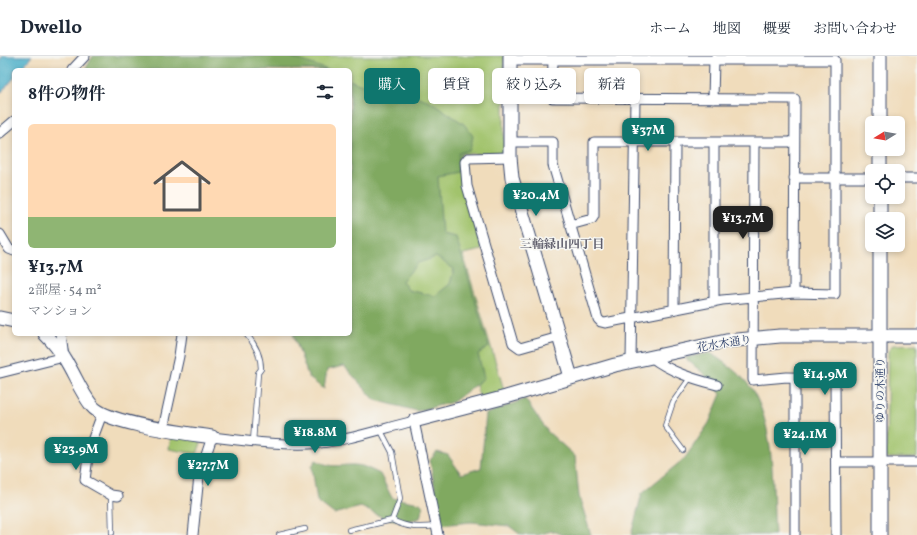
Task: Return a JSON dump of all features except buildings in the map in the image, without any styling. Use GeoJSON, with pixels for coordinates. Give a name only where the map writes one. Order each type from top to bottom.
{"type":"FeatureCollection","features":[{"type":"Feature","properties":{"kind":"street"},"geometry":{"type":"LineString","coordinates":[[74,68],[85,56]]}},
{"type":"Feature","properties":{"kind":"street"},"geometry":{"type":"LineString","coordinates":[[880,56],[880,116]]}},
{"type":"Feature","properties":{"kind":"street"},"geometry":{"type":"LineString","coordinates":[[510,142],[553,142],[553,165],[600,322],[605,323],[714,302],[754,297],[794,293],[835,294],[835,60],[795,57],[553,60],[510,58],[510,142],[510,157],[514,188],[571,377]]}},
{"type":"Feature","properties":{"kind":"street"},"geometry":{"type":"LineString","coordinates":[[713,99],[714,59]]}},
{"type":"Feature","properties":{"kind":"street"},"geometry":{"type":"LineString","coordinates":[[553,60],[552,98],[584,98]]}},
{"type":"Feature","properties":{"kind":"street"},"geometry":{"type":"LineString","coordinates":[[640,99],[795,99],[794,293]]}},
{"type":"Feature","properties":{"kind":"street"},"geometry":{"type":"LineString","coordinates":[[631,361],[635,104]]}},
{"type":"Feature","properties":{"kind":"street"},"geometry":{"type":"LineString","coordinates":[[0,133],[12,123]]}},
{"type":"Feature","properties":{"kind":"street"},"geometry":{"type":"LineString","coordinates":[[570,225],[594,216],[594,142],[794,142]]}},
{"type":"Feature","properties":{"kind":"street"},"geometry":{"type":"LineString","coordinates":[[674,309],[675,142]]}},
{"type":"Feature","properties":{"kind":"street"},"geometry":{"type":"LineString","coordinates":[[714,142],[714,302]]}},
{"type":"Feature","properties":{"kind":"street"},"geometry":{"type":"LineString","coordinates":[[754,142],[753,380],[795,377],[835,378],[836,535]]}},
{"type":"Feature","properties":{"kind":"street"},"geometry":{"type":"LineString","coordinates":[[510,157],[468,158],[465,162],[467,186],[513,343],[520,348],[559,337]]}},
{"type":"Feature","properties":{"kind":"street"},"geometry":{"type":"LineString","coordinates":[[794,178],[865,178]]}},
{"type":"Feature","properties":{"kind":"street"},"geometry":{"type":"LineString","coordinates":[[905,178],[917,178]]}},
{"type":"Feature","properties":{"kind":"street"},"geometry":{"type":"LineString","coordinates":[[0,234],[9,249],[12,250]]}},
{"type":"Feature","properties":{"kind":"street","name":"ゆりの木通り"},"geometry":{"type":"LineString","coordinates":[[880,252],[880,535]]}},
{"type":"Feature","properties":{"kind":"street"},"geometry":{"type":"LineString","coordinates":[[0,318],[12,321]]}},
{"type":"Feature","properties":{"kind":"street"},"geometry":{"type":"LineString","coordinates":[[47,336],[64,357],[85,397],[92,407],[102,414],[163,429],[253,442],[310,444],[351,438],[414,421],[437,531]]}},
{"type":"Feature","properties":{"kind":"street"},"geometry":{"type":"LineString","coordinates":[[61,336],[64,357]]}},
{"type":"Feature","properties":{"kind":"street"},"geometry":{"type":"LineString","coordinates":[[163,429],[179,356],[182,336]]}},
{"type":"Feature","properties":{"kind":"street","name":"花水木通り"},"geometry":{"type":"LineString","coordinates":[[414,421],[506,397],[571,377],[631,361],[726,341],[780,336],[917,336]]}},
{"type":"Feature","properties":{"kind":"street"},"geometry":{"type":"LineString","coordinates":[[0,373],[64,357]]}},
{"type":"Feature","properties":{"kind":"street"},"geometry":{"type":"LineString","coordinates":[[651,357],[690,378],[717,385]]}},
{"type":"Feature","properties":{"kind":"street"},"geometry":{"type":"LineString","coordinates":[[795,377],[795,535]]}},
{"type":"Feature","properties":{"kind":"street"},"geometry":{"type":"LineString","coordinates":[[102,414],[89,449],[85,480],[115,495]]}},
{"type":"Feature","properties":{"kind":"street"},"geometry":{"type":"LineString","coordinates":[[193,535],[199,476],[212,437]]}},
{"type":"Feature","properties":{"kind":"street"},"geometry":{"type":"LineString","coordinates":[[836,462],[917,462]]}},
{"type":"Feature","properties":{"kind":"lane"},"geometry":{"type":"LineString","coordinates":[[247,336],[257,349],[261,364],[261,369],[258,373],[253,442]]}},
{"type":"Feature","properties":{"kind":"lane"},"geometry":{"type":"LineString","coordinates":[[683,450],[665,426],[673,402],[690,378]]}},
{"type":"Feature","properties":{"kind":"lane"},"geometry":{"type":"LineString","coordinates":[[380,429],[392,452],[400,499],[392,520]]}},
{"type":"Feature","properties":{"kind":"lane"},"geometry":{"type":"LineString","coordinates":[[112,533],[115,495]]}},
{"type":"Feature","properties":{"kind":"lane"},"geometry":{"type":"LineString","coordinates":[[350,530],[392,520],[402,525],[437,531]]}},
{"type":"Feature","properties":{"kind":"lane"},"geometry":{"type":"LineString","coordinates":[[279,535],[305,528]]}},
{"type":"Feature","properties":{"kind":"green space"},"geometry":{"type":"Polygon","coordinates":[[[93,56],[288,56],[322,68],[86,68],[93,56]]]}},
{"type":"Feature","properties":{"kind":"green space"},"geometry":{"type":"Polygon","coordinates":[[[292,56],[504,56],[504,68],[492,68],[492,104],[504,104],[504,151],[501,153],[461,154],[462,178],[482,250],[463,254],[504,390],[495,395],[480,398],[465,352],[398,298],[352,111],[352,68],[301,68],[292,56]]]}},
{"type":"Feature","properties":{"kind":"green space"},"geometry":{"type":"Polygon","coordinates":[[[352,81],[364,85],[364,104],[420,104],[420,98],[428,100],[428,104],[434,104],[464,124],[473,136],[470,150],[459,153],[458,172],[438,176],[442,234],[456,237],[489,347],[478,354],[484,378],[453,402],[417,411],[375,400],[344,366],[327,370],[324,389],[309,378],[294,336],[352,336],[352,81]],[[436,257],[418,263],[402,281],[408,290],[435,296],[450,284],[454,269],[436,257]]]}},
{"type":"Feature","properties":{"kind":"green space"},"geometry":{"type":"Polygon","coordinates":[[[917,344],[917,458],[886,458],[888,351],[893,345],[917,344]]]}},
{"type":"Feature","properties":{"kind":"green space"},"geometry":{"type":"Polygon","coordinates":[[[710,353],[728,365],[745,380],[753,391],[760,407],[766,424],[772,461],[775,535],[631,535],[642,493],[685,458],[709,423],[721,394],[703,373],[685,358],[710,353]]]}},
{"type":"Feature","properties":{"kind":"green space"},"geometry":{"type":"Polygon","coordinates":[[[525,399],[548,432],[575,456],[579,496],[591,535],[563,535],[552,531],[538,535],[521,535],[509,526],[471,522],[441,525],[430,460],[437,452],[448,455],[461,474],[481,468],[486,414],[525,399]]]}},
{"type":"Feature","properties":{"kind":"green space"},"geometry":{"type":"Polygon","coordinates":[[[171,436],[199,440],[201,443],[197,454],[169,449],[171,436]]]}},
{"type":"Feature","properties":{"kind":"green space"},"geometry":{"type":"Polygon","coordinates":[[[316,460],[334,466],[362,466],[380,474],[392,498],[420,503],[423,506],[420,518],[407,521],[386,519],[361,507],[334,514],[317,501],[312,466],[316,460]]]}},
{"type":"Feature","properties":{"kind":"water"},"geometry":{"type":"Polygon","coordinates":[[[3,56],[32,56],[22,68],[12,68],[12,80],[0,94],[0,60],[3,56]]]}},
{"type":"Feature","properties":{"kind":"district","name":"三輪緑山四丁目"},"geometry":{"type":"Point","coordinates":[562,244]}}]}
